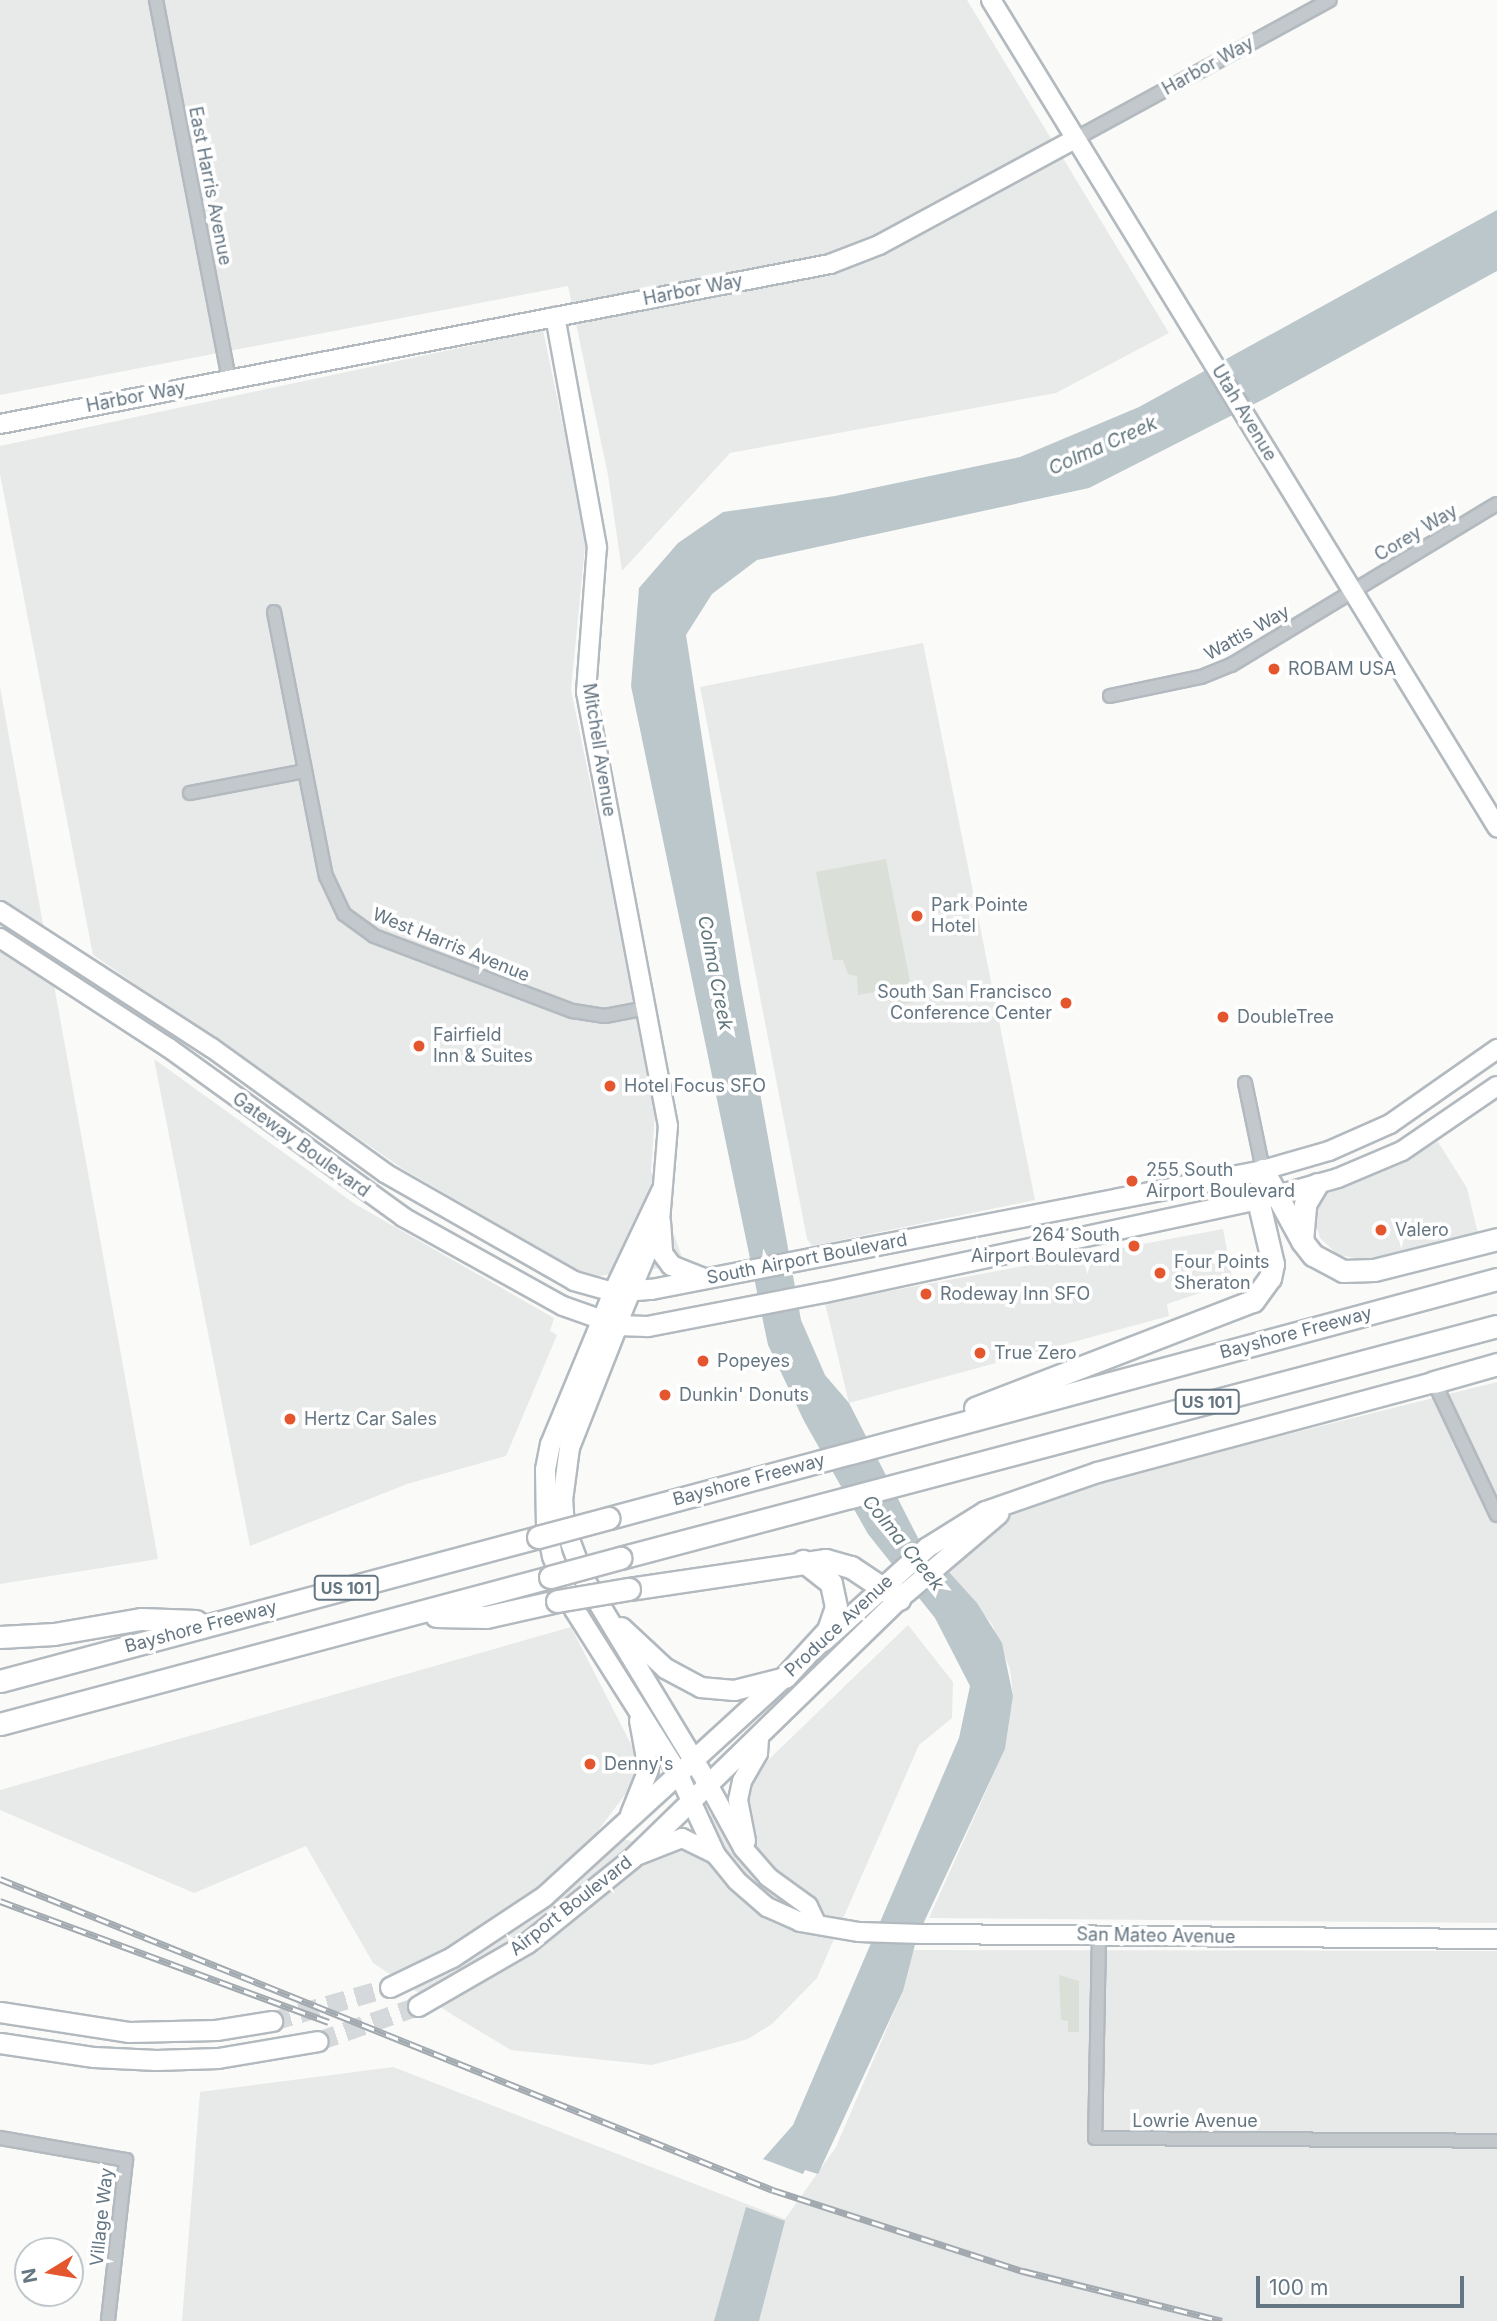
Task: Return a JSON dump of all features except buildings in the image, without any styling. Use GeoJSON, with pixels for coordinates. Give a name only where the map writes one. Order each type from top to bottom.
{"type":"FeatureCollection","features":[{"type":"Feature","properties":{"kind":"highway"},"geometry":{"type":"LineString","coordinates":[[896,1441],[1082,1363],[1253,1301],[1265,1286],[1273,1264],[1264,1170]]}},
{"type":"Feature","properties":{"kind":"highway"},"geometry":{"type":"LineString","coordinates":[[1302,1241],[1305,1204],[1317,1184]]}},
{"type":"Feature","properties":{"kind":"highway"},"geometry":{"type":"LineString","coordinates":[[1268,1197],[1302,1241],[1330,1267],[1358,1273],[1497,1239]]}},
{"type":"Feature","properties":{"kind":"highway","name":"Bayshore Freeway"},"geometry":{"type":"LineString","coordinates":[[0,1681],[154,1629],[219,1622],[247,1615],[1497,1279]]}},
{"type":"Feature","properties":{"kind":"highway","name":"US 101"},"geometry":{"type":"LineString","coordinates":[[0,1724],[1497,1326]]}},
{"type":"Feature","properties":{"kind":"highway"},"geometry":{"type":"LineString","coordinates":[[1434,1382],[1497,1364]]}},
{"type":"Feature","properties":{"kind":"highway"},"geometry":{"type":"LineString","coordinates":[[785,1677],[828,1630],[836,1607],[831,1583],[803,1561]]}},
{"type":"Feature","properties":{"kind":"highway"},"geometry":{"type":"LineString","coordinates":[[413,1615],[486,1617],[557,1601],[803,1561],[839,1562],[887,1581],[902,1595]]}},
{"type":"Feature","properties":{"kind":"highway"},"geometry":{"type":"LineString","coordinates":[[0,1637],[154,1629]]}},
{"type":"Feature","properties":{"kind":"main road","name":"South Airport Boulevard"},"geometry":{"type":"LineString","coordinates":[[622,1292],[818,1257],[1264,1170]]}},
{"type":"Feature","properties":{"kind":"main road","name":"South Airport Boulevard"},"geometry":{"type":"LineString","coordinates":[[608,1323],[647,1326],[824,1292],[1268,1197]]}},
{"type":"Feature","properties":{"kind":"main road"},"geometry":{"type":"LineString","coordinates":[[660,1221],[662,1252],[671,1265],[682,1272],[718,1276]]}},
{"type":"Feature","properties":{"kind":"main road"},"geometry":{"type":"LineString","coordinates":[[622,1292],[550,1444],[545,1517],[552,1556],[574,1609],[679,1775]]}},
{"type":"Feature","properties":{"kind":"main road"},"geometry":{"type":"LineString","coordinates":[[608,1323],[577,1424],[562,1500],[572,1551],[601,1608],[708,1784]]}},
{"type":"Feature","properties":{"kind":"main road","name":"Produce Avenue"},"geometry":{"type":"LineString","coordinates":[[679,1775],[887,1581],[1015,1500],[1097,1472],[1434,1382]]}},
{"type":"Feature","properties":{"kind":"main road","name":"Produce Avenue"},"geometry":{"type":"LineString","coordinates":[[708,1784],[759,1738],[902,1595],[933,1554]]}},
{"type":"Feature","properties":{"kind":"main road"},"geometry":{"type":"LineString","coordinates":[[601,1608],[665,1668],[700,1687],[734,1690],[785,1677]]}},
{"type":"Feature","properties":{"kind":"main road"},"geometry":{"type":"LineString","coordinates":[[601,1848],[632,1810],[648,1773],[646,1738],[627,1690]]}},
{"type":"Feature","properties":{"kind":"main road","name":"Airport Boulevard"},"geometry":{"type":"LineString","coordinates":[[390,1987],[452,1957],[512,1920],[601,1848],[679,1775]]}},
{"type":"Feature","properties":{"kind":"main road","name":"Airport Boulevard"},"geometry":{"type":"LineString","coordinates":[[418,2006],[527,1943],[632,1858],[708,1784]]}},
{"type":"Feature","properties":{"kind":"main road"},"geometry":{"type":"LineString","coordinates":[[0,2012],[68,2026],[142,2032],[272,2021]]}},
{"type":"Feature","properties":{"kind":"main road"},"geometry":{"type":"LineString","coordinates":[[0,2043],[94,2057],[156,2060],[218,2058],[318,2041]]}},
{"type":"Feature","properties":{"kind":"street","name":"East Harris Avenue"},"geometry":{"type":"LineString","coordinates":[[156,0],[229,380]]}},
{"type":"Feature","properties":{"kind":"street","name":"Utah Avenue"},"geometry":{"type":"LineString","coordinates":[[991,0],[1497,827]]}},
{"type":"Feature","properties":{"kind":"street","name":"Harbor Way"},"geometry":{"type":"LineString","coordinates":[[0,424],[844,260],[1075,139],[1330,0]]}},
{"type":"Feature","properties":{"kind":"street","name":"Mitchell Avenue"},"geometry":{"type":"LineString","coordinates":[[555,317],[597,547],[586,692],[668,1126],[660,1221],[622,1292]]}},
{"type":"Feature","properties":{"kind":"street","name":"Corey Way"},"geometry":{"type":"LineString","coordinates":[[1353,592],[1497,504]]}},
{"type":"Feature","properties":{"kind":"street","name":"Wattis Way"},"geometry":{"type":"LineString","coordinates":[[1110,696],[1220,670],[1353,592]]}},
{"type":"Feature","properties":{"kind":"street","name":"West Harris Avenue"},"geometry":{"type":"LineString","coordinates":[[274,612],[326,876],[332,895],[359,928],[573,1011],[605,1016],[647,1008]]}},
{"type":"Feature","properties":{"kind":"street"},"geometry":{"type":"LineString","coordinates":[[190,793],[305,771]]}},
{"type":"Feature","properties":{"kind":"street","name":"Gateway Boulevard"},"geometry":{"type":"LineString","coordinates":[[0,911],[212,1048],[415,1191],[557,1273],[622,1292]]}},
{"type":"Feature","properties":{"kind":"street","name":"Gateway Boulevard"},"geometry":{"type":"LineString","coordinates":[[0,937],[169,1048],[371,1196],[543,1295],[608,1323]]}},
{"type":"Feature","properties":{"kind":"street","name":"South Airport Boulevard"},"geometry":{"type":"LineString","coordinates":[[1264,1170],[1329,1151],[1390,1124],[1497,1049]]}},
{"type":"Feature","properties":{"kind":"street"},"geometry":{"type":"LineString","coordinates":[[1245,1083],[1264,1170]]}},
{"type":"Feature","properties":{"kind":"street","name":"South Airport Boulevard"},"geometry":{"type":"LineString","coordinates":[[1268,1197],[1317,1184],[1402,1151],[1497,1086]]}},
{"type":"Feature","properties":{"kind":"street","name":"Mitchell Avenue"},"geometry":{"type":"LineString","coordinates":[[622,1292],[665,1181]]}},
{"type":"Feature","properties":{"kind":"street"},"geometry":{"type":"LineString","coordinates":[[1434,1382],[1497,1515]]}},
{"type":"Feature","properties":{"kind":"street"},"geometry":{"type":"LineString","coordinates":[[756,1865],[743,1831],[738,1800],[742,1782],[758,1754],[759,1738]]}},
{"type":"Feature","properties":{"kind":"street","name":"San Mateo Avenue"},"geometry":{"type":"LineString","coordinates":[[679,1775],[716,1855],[767,1907],[800,1922],[816,1922],[872,1933],[1497,1939]]}},
{"type":"Feature","properties":{"kind":"street"},"geometry":{"type":"LineString","coordinates":[[708,1784],[756,1865],[808,1906],[816,1922]]}},
{"type":"Feature","properties":{"kind":"street"},"geometry":{"type":"LineString","coordinates":[[632,1858],[682,1838],[716,1855]]}},
{"type":"Feature","properties":{"kind":"street","name":"Lowrie Avenue"},"geometry":{"type":"LineString","coordinates":[[1099,1936],[1095,2138],[1497,2141]]}},
{"type":"Feature","properties":{"kind":"street","name":"Village Way"},"geometry":{"type":"LineString","coordinates":[[0,2138],[126,2160],[108,2321]]}},
{"type":"Feature","properties":{"kind":"shaded area"},"geometry":{"type":"Polygon","coordinates":[[[0,0],[967,0],[1169,333],[1056,393],[730,453],[622,571],[608,475],[568,286],[0,395],[0,0]]]}},
{"type":"Feature","properties":{"kind":"shaded area"},"geometry":{"type":"Polygon","coordinates":[[[543,330],[586,536],[571,690],[656,1101],[651,1171],[685,1265],[589,1277],[403,1169],[93,955],[0,474],[0,446],[543,330]]]}},
{"type":"Feature","properties":{"kind":"shaded area"},"geometry":{"type":"Polygon","coordinates":[[[923,643],[1035,1200],[812,1246],[807,1239],[700,687],[923,643]]]}},
{"type":"Feature","properties":{"kind":"shaded area"},"geometry":{"type":"Polygon","coordinates":[[[0,687],[158,1559],[0,1584],[0,687]]]}},
{"type":"Feature","properties":{"kind":"shaded area"},"geometry":{"type":"Polygon","coordinates":[[[886,859],[914,1002],[899,1005],[897,999],[882,1002],[880,991],[858,995],[857,976],[848,974],[843,960],[833,960],[816,872],[886,859]]]}},
{"type":"Feature","properties":{"kind":"shaded area"},"geometry":{"type":"Polygon","coordinates":[[[154,1059],[355,1204],[554,1318],[550,1331],[557,1335],[506,1456],[407,1484],[250,1546],[154,1059]]]}},
{"type":"Feature","properties":{"kind":"shaded area"},"geometry":{"type":"Polygon","coordinates":[[[1438,1142],[1467,1188],[1478,1234],[1367,1260],[1338,1255],[1320,1238],[1314,1219],[1322,1196],[1438,1142]]]}},
{"type":"Feature","properties":{"kind":"shaded area"},"geometry":{"type":"Polygon","coordinates":[[[1223,1229],[1233,1282],[1167,1304],[1169,1316],[849,1403],[825,1303],[1223,1229]]]}},
{"type":"Feature","properties":{"kind":"shaded area"},"geometry":{"type":"Polygon","coordinates":[[[1497,1382],[1497,1923],[929,1918],[1005,1749],[1013,1696],[1010,1669],[992,1624],[943,1566],[1021,1508],[1121,1476],[1497,1382]]]}},
{"type":"Feature","properties":{"kind":"shaded area"},"geometry":{"type":"Polygon","coordinates":[[[908,1625],[953,1682],[952,1718],[919,1745],[817,1978],[772,2024],[748,2039],[652,2065],[511,2050],[456,2017],[373,1963],[306,1846],[194,1893],[0,1810],[0,1790],[571,1627],[635,1752],[633,1784],[597,1832],[673,1852],[908,1625]]]}},
{"type":"Feature","properties":{"kind":"shaded area"},"geometry":{"type":"Polygon","coordinates":[[[910,1950],[1497,1951],[1497,2321],[182,2321],[200,2092],[393,2067],[785,2219],[836,2147],[903,1991],[910,1950]]]}},
{"type":"Feature","properties":{"kind":"shaded area"},"geometry":{"type":"Polygon","coordinates":[[[1059,1975],[1079,1981],[1079,2032],[1068,2032],[1068,2021],[1061,2020],[1059,1975]]]}},
{"type":"Feature","properties":{"kind":"water","name":"Colma Creek"},"geometry":{"type":"Polygon","coordinates":[[[1497,210],[1497,271],[1266,398],[1089,488],[757,560],[712,594],[686,635],[740,982],[801,1320],[825,1375],[849,1403],[918,1538],[977,1603],[1002,1643],[1013,1696],[1005,1749],[917,1937],[903,1991],[818,2174],[805,2170],[803,2174],[763,2159],[793,2125],[959,1738],[970,1686],[935,1618],[868,1534],[804,1421],[768,1345],[631,686],[639,588],[678,543],[723,512],[835,496],[1020,457],[1139,407],[1497,210]]]}},
{"type":"Feature","properties":{"kind":"water"},"geometry":{"type":"Polygon","coordinates":[[[746,2207],[785,2221],[759,2321],[714,2321],[746,2207]]]}},
{"type":"Feature","properties":{"kind":"tunnel"},"geometry":{"type":"LineString","coordinates":[[272,2021],[390,1987]]}},
{"type":"Feature","properties":{"kind":"tunnel"},"geometry":{"type":"LineString","coordinates":[[318,2041],[418,2006]]}},
{"type":"Feature","properties":{"kind":"railway"},"geometry":{"type":"LineString","coordinates":[[0,1879],[773,2190],[1023,2271],[1222,2321]]}},
{"type":"Feature","properties":{"kind":"railway"},"geometry":{"type":"LineString","coordinates":[[0,1901],[328,2022]]}},
{"type":"Feature","properties":{"kind":"place","name":"ROBAM USA"},"geometry":{"type":"Point","coordinates":[1274,669]}},
{"type":"Feature","properties":{"kind":"place","name":"Park Pointe Hotel"},"geometry":{"type":"Point","coordinates":[917,916]}},
{"type":"Feature","properties":{"kind":"place","name":"South San Francisco Conference Center"},"geometry":{"type":"Point","coordinates":[1066,1003]}},
{"type":"Feature","properties":{"kind":"place","name":"DoubleTree"},"geometry":{"type":"Point","coordinates":[1223,1017]}},
{"type":"Feature","properties":{"kind":"place","name":"Fairfield Inn & Suites"},"geometry":{"type":"Point","coordinates":[419,1046]}},
{"type":"Feature","properties":{"kind":"place","name":"Hotel Focus SFO"},"geometry":{"type":"Point","coordinates":[610,1086]}},
{"type":"Feature","properties":{"kind":"place","name":"255 South Airport Boulevard"},"geometry":{"type":"Point","coordinates":[1132,1181]}},
{"type":"Feature","properties":{"kind":"place","name":"Valero"},"geometry":{"type":"Point","coordinates":[1381,1230]}},
{"type":"Feature","properties":{"kind":"place","name":"264 South Airport Boulevard"},"geometry":{"type":"Point","coordinates":[1134,1246]}},
{"type":"Feature","properties":{"kind":"place","name":"Four Points Sheraton"},"geometry":{"type":"Point","coordinates":[1160,1273]}},
{"type":"Feature","properties":{"kind":"place","name":"Rodeway Inn SFO"},"geometry":{"type":"Point","coordinates":[926,1294]}},
{"type":"Feature","properties":{"kind":"place","name":"True Zero"},"geometry":{"type":"Point","coordinates":[980,1353]}},
{"type":"Feature","properties":{"kind":"place","name":"Popeyes"},"geometry":{"type":"Point","coordinates":[703,1361]}},
{"type":"Feature","properties":{"kind":"place","name":"Dunkin' Donuts"},"geometry":{"type":"Point","coordinates":[665,1395]}},
{"type":"Feature","properties":{"kind":"place","name":"Hertz Car Sales"},"geometry":{"type":"Point","coordinates":[290,1419]}},
{"type":"Feature","properties":{"kind":"place","name":"Denny's"},"geometry":{"type":"Point","coordinates":[590,1764]}}]}
